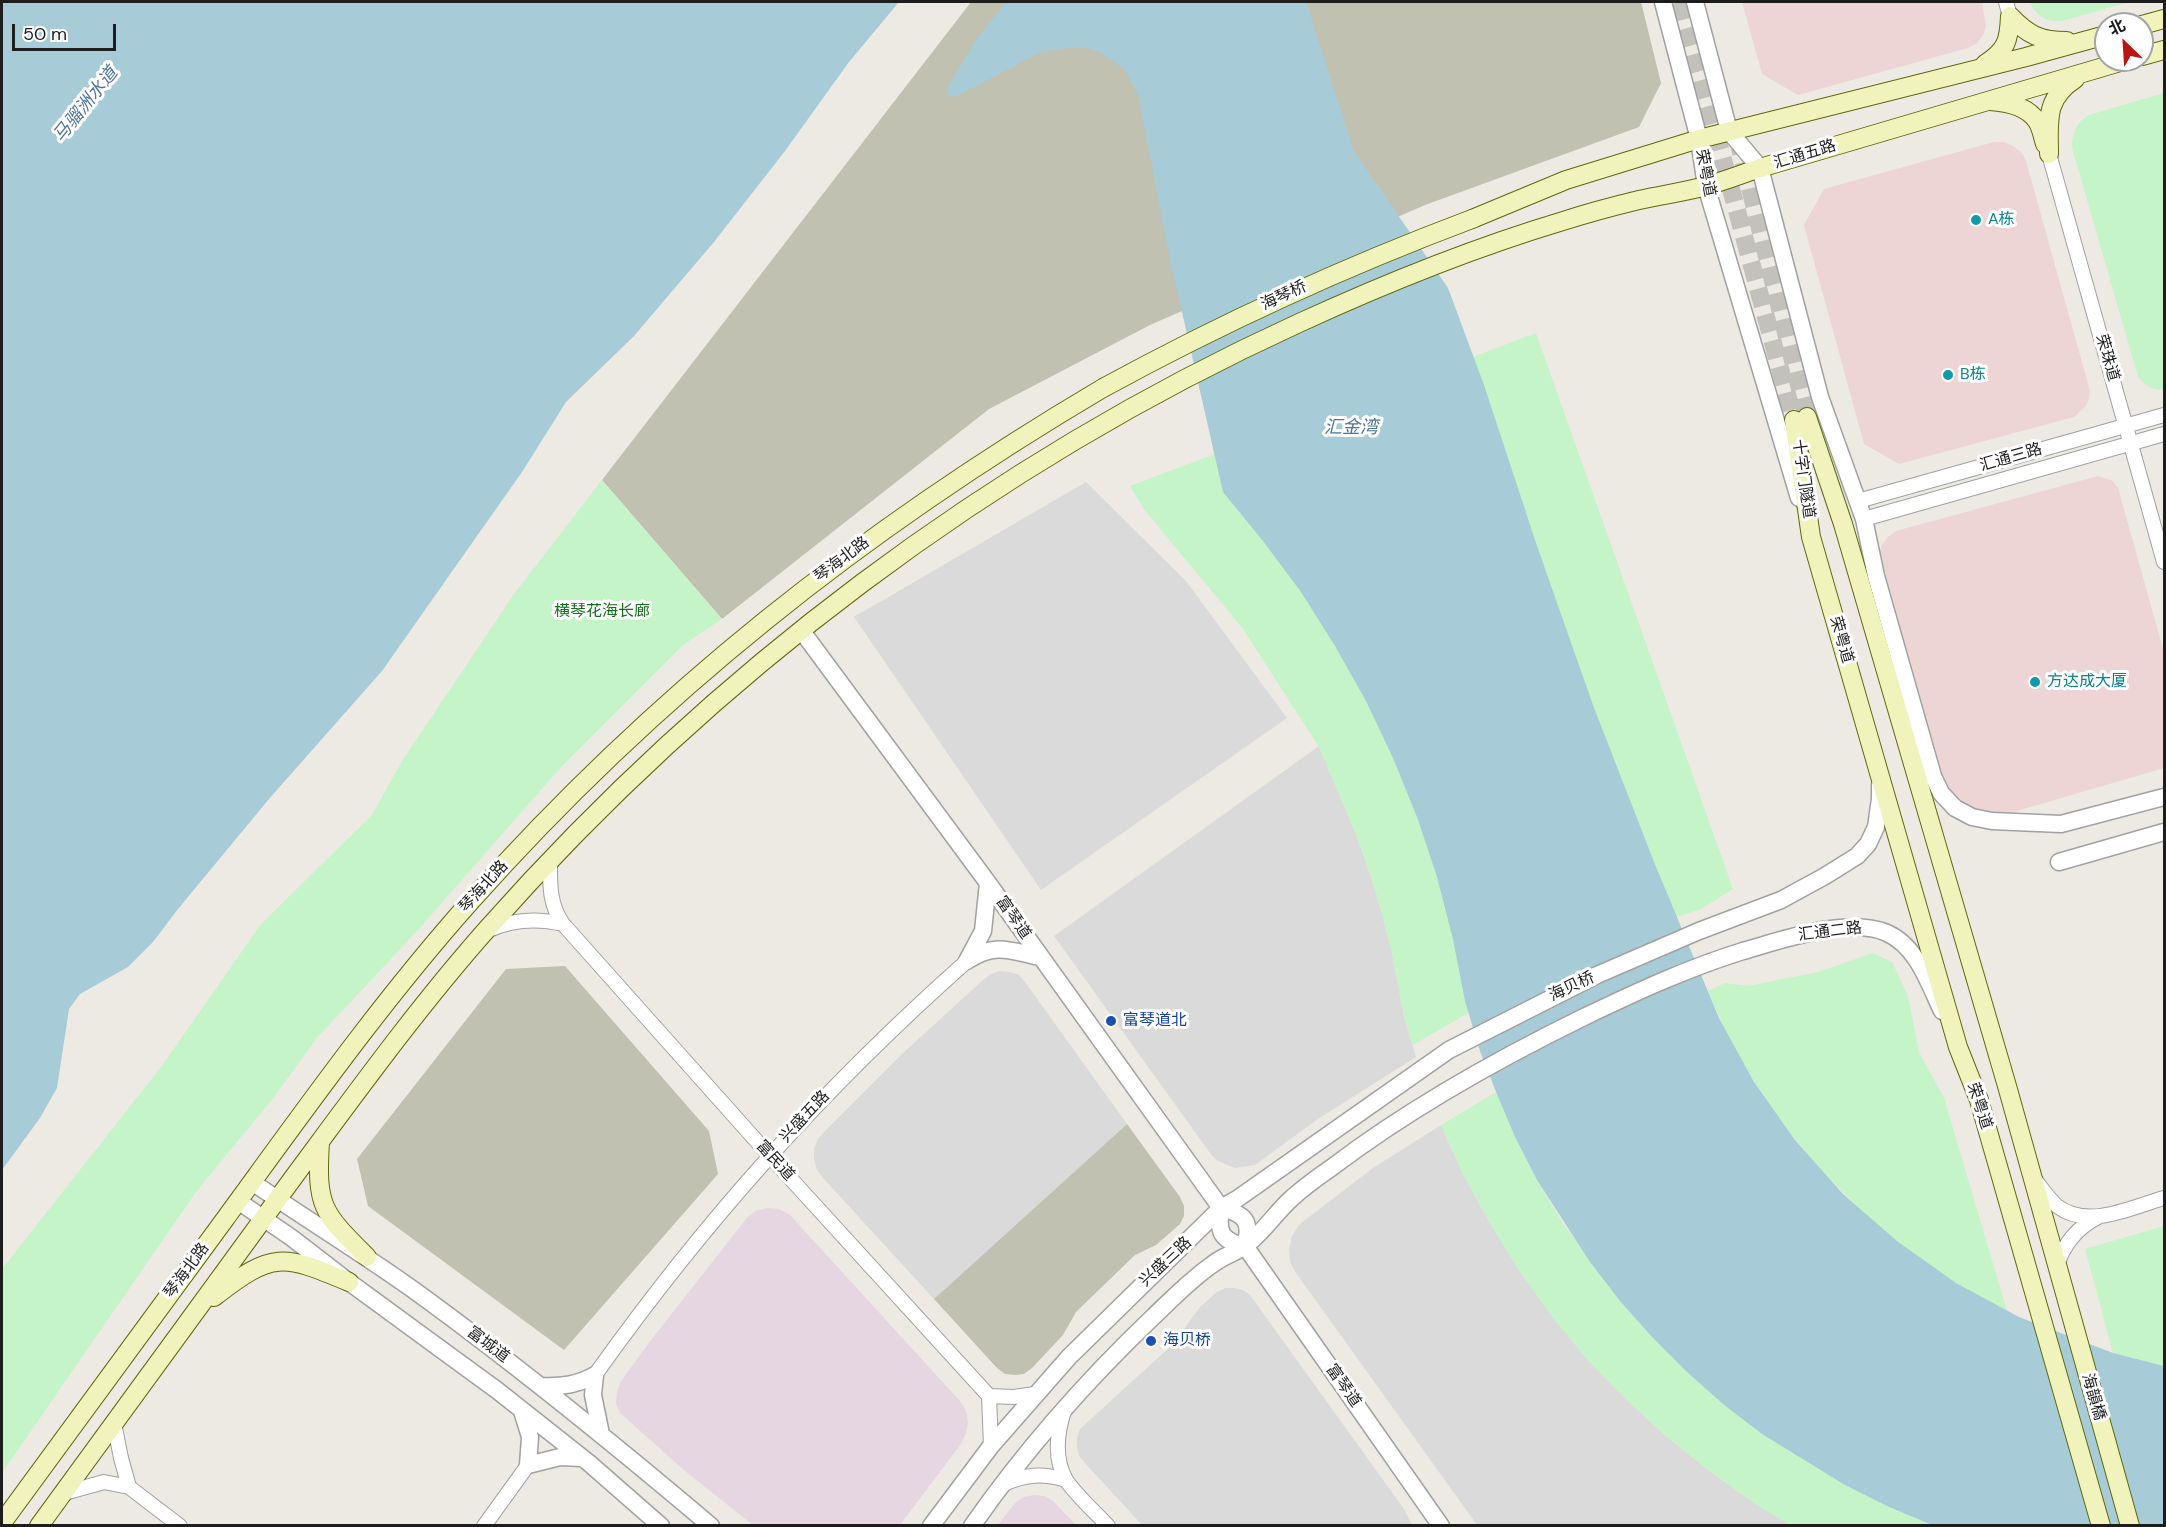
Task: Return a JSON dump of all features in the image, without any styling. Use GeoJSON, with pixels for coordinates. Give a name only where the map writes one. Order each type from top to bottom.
{"type":"FeatureCollection","features":[{"type":"Feature","properties":{"kind":"main road"},"geometry":{"type":"LineString","coordinates":[[1977,69],[1989,62],[2009,38],[2008,9]]}},
{"type":"Feature","properties":{"kind":"main road"},"geometry":{"type":"LineString","coordinates":[[2008,9],[2024,31],[2037,38],[2055,41],[2084,41]]}},
{"type":"Feature","properties":{"kind":"main road"},"geometry":{"type":"LineString","coordinates":[[1699,139],[2094,38]]}},
{"type":"Feature","properties":{"kind":"main road","name":"汇通五路"},"geometry":{"type":"LineString","coordinates":[[1483,248],[1562,221],[1706,186],[1760,168],[2094,70]]}},
{"type":"Feature","properties":{"kind":"main road"},"geometry":{"type":"LineString","coordinates":[[2049,154],[2049,115],[2052,102],[2060,91],[2085,73]]}},
{"type":"Feature","properties":{"kind":"main road"},"geometry":{"type":"LineString","coordinates":[[1988,100],[2006,102],[2020,108],[2037,121],[2049,154]]}},
{"type":"Feature","properties":{"kind":"main road","name":"海琴桥"},"geometry":{"type":"LineString","coordinates":[[1103,388],[1183,345],[1284,296],[1388,251],[1566,180],[1699,139]]}},
{"type":"Feature","properties":{"kind":"main road","name":"海琴桥"},"geometry":{"type":"LineString","coordinates":[[1119,415],[1297,324],[1358,297],[1483,248]]}},
{"type":"Feature","properties":{"kind":"main road","name":"琴海北路"},"geometry":{"type":"LineString","coordinates":[[2,1524],[350,1049],[427,952],[509,858],[640,727],[733,645],[870,539],[1008,446],[1103,388]]}},
{"type":"Feature","properties":{"kind":"main road","name":"琴海北路"},"geometry":{"type":"LineString","coordinates":[[39,1526],[412,1019],[485,932],[550,861],[662,750],[746,675],[801,630],[897,558],[979,501],[1119,415]]}},
{"type":"Feature","properties":{"kind":"main road","name":"十字门隧道"},"geometry":{"type":"LineString","coordinates":[[1811,537],[1800,451],[1800,419],[1843,524]]}},
{"type":"Feature","properties":{"kind":"main road","name":"荣粤道"},"geometry":{"type":"LineString","coordinates":[[1843,524],[2031,1174],[2056,1268]]}},
{"type":"Feature","properties":{"kind":"main road","name":"荣粤道"},"geometry":{"type":"LineString","coordinates":[[1811,537],[1958,1047],[1978,1100],[2030,1275]]}},
{"type":"Feature","properties":{"kind":"main road"},"geometry":{"type":"LineString","coordinates":[[320,1142],[319,1186],[324,1207],[335,1225],[367,1257]]}},
{"type":"Feature","properties":{"kind":"main road"},"geometry":{"type":"LineString","coordinates":[[196,1311],[244,1274],[254,1268],[275,1262],[308,1265],[349,1282]]}},
{"type":"Feature","properties":{"kind":"main road","name":"海韻橋"},"geometry":{"type":"LineString","coordinates":[[2056,1268],[2130,1526]]}},
{"type":"Feature","properties":{"kind":"main road","name":"海韻橋"},"geometry":{"type":"LineString","coordinates":[[2030,1275],[2101,1526]]}},
{"type":"Feature","properties":{"kind":"street","name":"荣粤道"},"geometry":{"type":"LineString","coordinates":[[1663,2],[1699,139],[1706,186],[1811,537]]}},
{"type":"Feature","properties":{"kind":"street"},"geometry":{"type":"LineString","coordinates":[[1695,2],[1729,131],[1760,168],[1820,397],[1864,519],[1876,576],[1932,776],[1941,793],[1955,808],[1972,818],[2061,824],[2164,798]]}},
{"type":"Feature","properties":{"kind":"street","name":"荣珠道"},"geometry":{"type":"LineString","coordinates":[[2049,154],[2164,562]]}},
{"type":"Feature","properties":{"kind":"street","name":"汇通三路"},"geometry":{"type":"LineString","coordinates":[[1858,501],[2164,415]]}},
{"type":"Feature","properties":{"kind":"street","name":"汇通三路"},"geometry":{"type":"LineString","coordinates":[[1864,519],[2164,434]]}},
{"type":"Feature","properties":{"kind":"street","name":"富琴道"},"geometry":{"type":"LineString","coordinates":[[801,630],[988,883],[1221,1208]]}},
{"type":"Feature","properties":{"kind":"street","name":"海贝桥"},"geometry":{"type":"LineString","coordinates":[[1449,1050],[1547,999],[1699,931],[1781,900],[1857,856],[1868,844],[1876,827],[1880,799],[1879,772]]}},
{"type":"Feature","properties":{"kind":"street"},"geometry":{"type":"LineString","coordinates":[[2059,862],[2164,832]]}},
{"type":"Feature","properties":{"kind":"street","name":"富民道"},"geometry":{"type":"LineString","coordinates":[[550,861],[551,898],[553,907],[563,924],[769,1155],[989,1396]]}},
{"type":"Feature","properties":{"kind":"street"},"geometry":{"type":"LineString","coordinates":[[967,961],[983,931],[988,883]]}},
{"type":"Feature","properties":{"kind":"street"},"geometry":{"type":"LineString","coordinates":[[485,932],[497,926],[523,920],[563,924]]}},
{"type":"Feature","properties":{"kind":"street","name":"汇通二路"},"geometry":{"type":"LineString","coordinates":[[1711,961],[1798,935],[1869,927],[1887,933],[1901,941],[1912,953],[1958,1047]]}},
{"type":"Feature","properties":{"kind":"street"},"geometry":{"type":"LineString","coordinates":[[967,961],[983,952],[1001,948],[1040,957]]}},
{"type":"Feature","properties":{"kind":"street","name":"兴盛五路"},"geometry":{"type":"LineString","coordinates":[[595,1375],[675,1267],[769,1155],[857,1063],[967,961]]}},
{"type":"Feature","properties":{"kind":"street","name":"海贝桥"},"geometry":{"type":"LineString","coordinates":[[1464,1079],[1611,1004],[1711,961]]}},
{"type":"Feature","properties":{"kind":"street","name":"兴盛三路"},"geometry":{"type":"LineString","coordinates":[[931,1526],[991,1446],[1035,1394],[1104,1321],[1221,1208],[1254,1188],[1449,1050]]}},
{"type":"Feature","properties":{"kind":"street","name":"兴盛三路"},"geometry":{"type":"LineString","coordinates":[[972,1526],[1000,1486],[1065,1408],[1137,1333],[1182,1291],[1213,1263],[1245,1246],[1293,1197],[1334,1165],[1464,1079]]}},
{"type":"Feature","properties":{"kind":"street"},"geometry":{"type":"LineString","coordinates":[[2031,1174],[2052,1201],[2066,1212],[2082,1217],[2100,1216],[2164,1198]]}},
{"type":"Feature","properties":{"kind":"street","name":"富城道"},"geometry":{"type":"LineString","coordinates":[[252,1182],[367,1257],[541,1386],[711,1526]]}},
{"type":"Feature","properties":{"kind":"street","name":"富城道"},"geometry":{"type":"LineString","coordinates":[[238,1201],[522,1410],[661,1526]]}},
{"type":"Feature","properties":{"kind":"street"},"geometry":{"type":"LineString","coordinates":[[1221,1208],[1241,1214],[1249,1233],[1245,1246],[1228,1241],[1221,1233],[1218,1223],[1221,1208]]}},
{"type":"Feature","properties":{"kind":"street"},"geometry":{"type":"LineString","coordinates":[[2056,1268],[2072,1237],[2089,1222],[2100,1216]]}},
{"type":"Feature","properties":{"kind":"street","name":"富琴道"},"geometry":{"type":"LineString","coordinates":[[1245,1246],[1435,1521]]}},
{"type":"Feature","properties":{"kind":"street"},"geometry":{"type":"LineString","coordinates":[[541,1386],[574,1384],[595,1375],[593,1395],[601,1434]]}},
{"type":"Feature","properties":{"kind":"street"},"geometry":{"type":"LineString","coordinates":[[991,1446],[989,1396],[1014,1397],[1035,1394]]}},
{"type":"Feature","properties":{"kind":"street"},"geometry":{"type":"LineString","coordinates":[[1065,1408],[1059,1426],[1057,1444],[1066,1480],[1108,1526]]}},
{"type":"Feature","properties":{"kind":"street"},"geometry":{"type":"LineString","coordinates":[[484,1526],[528,1465],[530,1437],[522,1410]]}},
{"type":"Feature","properties":{"kind":"street"},"geometry":{"type":"LineString","coordinates":[[114,1423],[129,1487]]}},
{"type":"Feature","properties":{"kind":"street"},"geometry":{"type":"LineString","coordinates":[[528,1465],[560,1457],[582,1458]]}},
{"type":"Feature","properties":{"kind":"street"},"geometry":{"type":"LineString","coordinates":[[1000,1486],[1016,1478],[1032,1475],[1050,1475],[1066,1480]]}},
{"type":"Feature","properties":{"kind":"street"},"geometry":{"type":"LineString","coordinates":[[62,1494],[104,1482],[129,1487],[180,1526]]}},
{"type":"Feature","properties":{"kind":"shaded area"},"geometry":{"type":"Polygon","coordinates":[[[971,2],[1641,2],[1661,83],[1639,127],[1425,205],[1150,325],[989,409],[722,619],[602,480],[971,2]]]}},
{"type":"Feature","properties":{"kind":"shaded area"},"geometry":{"type":"Polygon","coordinates":[[[1742,2],[1982,2],[1986,26],[1977,43],[1968,48],[1798,95],[1762,74],[1742,2]]]}},
{"type":"Feature","properties":{"kind":"shaded area"},"geometry":{"type":"Polygon","coordinates":[[[1994,142],[2004,142],[2013,146],[2021,152],[2026,161],[2090,391],[2089,399],[2086,406],[2074,417],[1899,464],[1864,444],[1804,225],[1824,189],[1994,142]]]}},
{"type":"Feature","properties":{"kind":"shaded area","name":"方达成大厦"},"geometry":{"type":"Polygon","coordinates":[[[2098,476],[2113,481],[2118,488],[2164,652],[2164,768],[2010,813],[1992,815],[1975,812],[1959,803],[1946,790],[1938,773],[1879,555],[1882,545],[1896,531],[2098,476]]]}},
{"type":"Feature","properties":{"kind":"shaded area"},"geometry":{"type":"Polygon","coordinates":[[[1086,482],[1186,581],[1287,718],[1041,890],[854,617],[1086,482]]]}},
{"type":"Feature","properties":{"kind":"shaded area"},"geometry":{"type":"Polygon","coordinates":[[[1319,746],[1358,839],[1377,895],[1392,953],[1404,1016],[1416,1057],[1318,1119],[1255,1165],[1235,1168],[1216,1160],[1210,1153],[1054,936],[1319,746]]]}},
{"type":"Feature","properties":{"kind":"shaded area"},"geometry":{"type":"Polygon","coordinates":[[[565,966],[709,1131],[718,1174],[564,1350],[368,1206],[357,1159],[506,969],[565,966]]]}},
{"type":"Feature","properties":{"kind":"shaded area"},"geometry":{"type":"Polygon","coordinates":[[[1000,971],[1019,975],[1025,982],[1127,1124],[934,1299],[823,1178],[817,1170],[814,1149],[818,1139],[825,1131],[902,1054],[984,979],[1000,971]]]}},
{"type":"Feature","properties":{"kind":"shaded area"},"geometry":{"type":"Polygon","coordinates":[[[1127,1124],[1180,1197],[1184,1206],[1184,1216],[1180,1224],[1156,1245],[1135,1255],[1076,1312],[1063,1335],[1032,1368],[1024,1374],[1005,1374],[934,1299],[1127,1124]]]}},
{"type":"Feature","properties":{"kind":"shaded area"},"geometry":{"type":"Polygon","coordinates":[[[1441,1125],[1463,1174],[1519,1270],[1587,1359],[1667,1437],[1756,1504],[1791,1525],[1477,1525],[1290,1262],[1289,1249],[1292,1236],[1299,1225],[1373,1168],[1441,1125]]]}},
{"type":"Feature","properties":{"kind":"shaded area"},"geometry":{"type":"Polygon","coordinates":[[[767,1208],[779,1209],[789,1214],[960,1401],[966,1411],[968,1422],[961,1444],[900,1525],[753,1525],[685,1471],[620,1413],[616,1403],[621,1381],[746,1219],[755,1211],[767,1208]]]}},
{"type":"Feature","properties":{"kind":"shaded area"},"geometry":{"type":"Polygon","coordinates":[[[1225,1288],[1243,1290],[1250,1295],[1404,1509],[1412,1525],[1142,1525],[1079,1456],[1077,1438],[1080,1429],[1172,1345],[1200,1307],[1225,1288]]]}},
{"type":"Feature","properties":{"kind":"shaded area"},"geometry":{"type":"Polygon","coordinates":[[[1044,1496],[1053,1501],[1076,1525],[998,1525],[1015,1503],[1024,1497],[1044,1496]]]}},
{"type":"Feature","properties":{"kind":"green space"},"geometry":{"type":"Polygon","coordinates":[[[2030,2],[2130,2],[2062,21],[2046,19],[2035,11],[2030,2]]]}},
{"type":"Feature","properties":{"kind":"green space"},"geometry":{"type":"Polygon","coordinates":[[[2164,93],[2164,390],[2150,387],[2138,377],[2072,148],[2076,128],[2089,115],[2164,93]]]}},
{"type":"Feature","properties":{"kind":"green space"},"geometry":{"type":"Polygon","coordinates":[[[1536,333],[1733,889],[1701,909],[1616,937],[1505,992],[1413,1045],[1404,1016],[1392,953],[1377,895],[1358,839],[1319,747],[1243,629],[1144,509],[1130,486],[1536,333]]]}},
{"type":"Feature","properties":{"kind":"green space","name":"横琴花海长廊"},"geometry":{"type":"Polygon","coordinates":[[[602,480],[722,619],[683,645],[563,765],[417,931],[317,1038],[274,1097],[196,1192],[2,1473],[2,1269],[161,1067],[261,924],[372,815],[402,761],[514,594],[602,480]]]}},
{"type":"Feature","properties":{"kind":"green space"},"geometry":{"type":"Polygon","coordinates":[[[1873,953],[1892,962],[1908,996],[1919,1052],[1944,1098],[2007,1311],[1961,1286],[1915,1255],[1877,1224],[1809,1156],[1779,1118],[1752,1077],[1728,1035],[1708,991],[1725,983],[1748,986],[1818,972],[1873,953]]]}},
{"type":"Feature","properties":{"kind":"green space"},"geometry":{"type":"Polygon","coordinates":[[[1496,1092],[1515,1137],[1562,1222],[1620,1301],[1652,1337],[1723,1404],[1889,1507],[1932,1525],[1791,1525],[1756,1504],[1711,1472],[1667,1437],[1626,1399],[1587,1359],[1519,1270],[1463,1174],[1441,1125],[1496,1092]]]}},
{"type":"Feature","properties":{"kind":"green space"},"geometry":{"type":"Polygon","coordinates":[[[2164,1226],[2164,1366],[2113,1353],[2085,1249],[2164,1226]]]}},
{"type":"Feature","properties":{"kind":"water","name":"马骝洲水道"},"geometry":{"type":"Polygon","coordinates":[[[2,2],[899,2],[849,62],[785,151],[714,242],[634,336],[566,402],[522,472],[382,671],[269,799],[153,942],[128,967],[80,994],[69,1009],[57,1088],[40,1118],[2,1170],[2,2]]]}},
{"type":"Feature","properties":{"kind":"water","name":"汇金湾"},"geometry":{"type":"Polygon","coordinates":[[[1006,2],[1306,2],[1354,151],[1448,288],[1484,385],[1593,705],[1654,862],[1719,1018],[1754,1082],[1795,1140],[1843,1194],[1897,1241],[1956,1283],[2019,1317],[2113,1353],[2164,1366],[2164,1525],[1932,1525],[1889,1507],[1845,1485],[1762,1434],[1723,1404],[1652,1337],[1590,1262],[1537,1180],[1496,1092],[1480,1051],[1465,1001],[1453,939],[1437,877],[1417,817],[1366,701],[1301,592],[1223,492],[1169,255],[1138,94],[1125,70],[1103,54],[1087,48],[1067,48],[1041,52],[955,97],[948,95],[947,88],[978,37],[1006,2]]]}},
{"type":"Feature","properties":{"kind":"tunnel"},"geometry":{"type":"LineString","coordinates":[[1680,2],[1794,420]]}},
{"type":"Feature","properties":{"kind":"tunnel"},"geometry":{"type":"LineString","coordinates":[[1737,136],[1807,417]]}},
{"type":"Feature","properties":{"kind":"place","name":"A栋"},"geometry":{"type":"Point","coordinates":[1976,220]}},
{"type":"Feature","properties":{"kind":"place","name":"B栋"},"geometry":{"type":"Point","coordinates":[1948,375]}},
{"type":"Feature","properties":{"kind":"place","name":"方达成大厦"},"geometry":{"type":"Point","coordinates":[2035,682]}},
{"type":"Feature","properties":{"kind":"place","name":"富琴道北"},"geometry":{"type":"Point","coordinates":[1111,1021]}},
{"type":"Feature","properties":{"kind":"place","name":"海贝桥"},"geometry":{"type":"Point","coordinates":[1151,1341]}}]}
